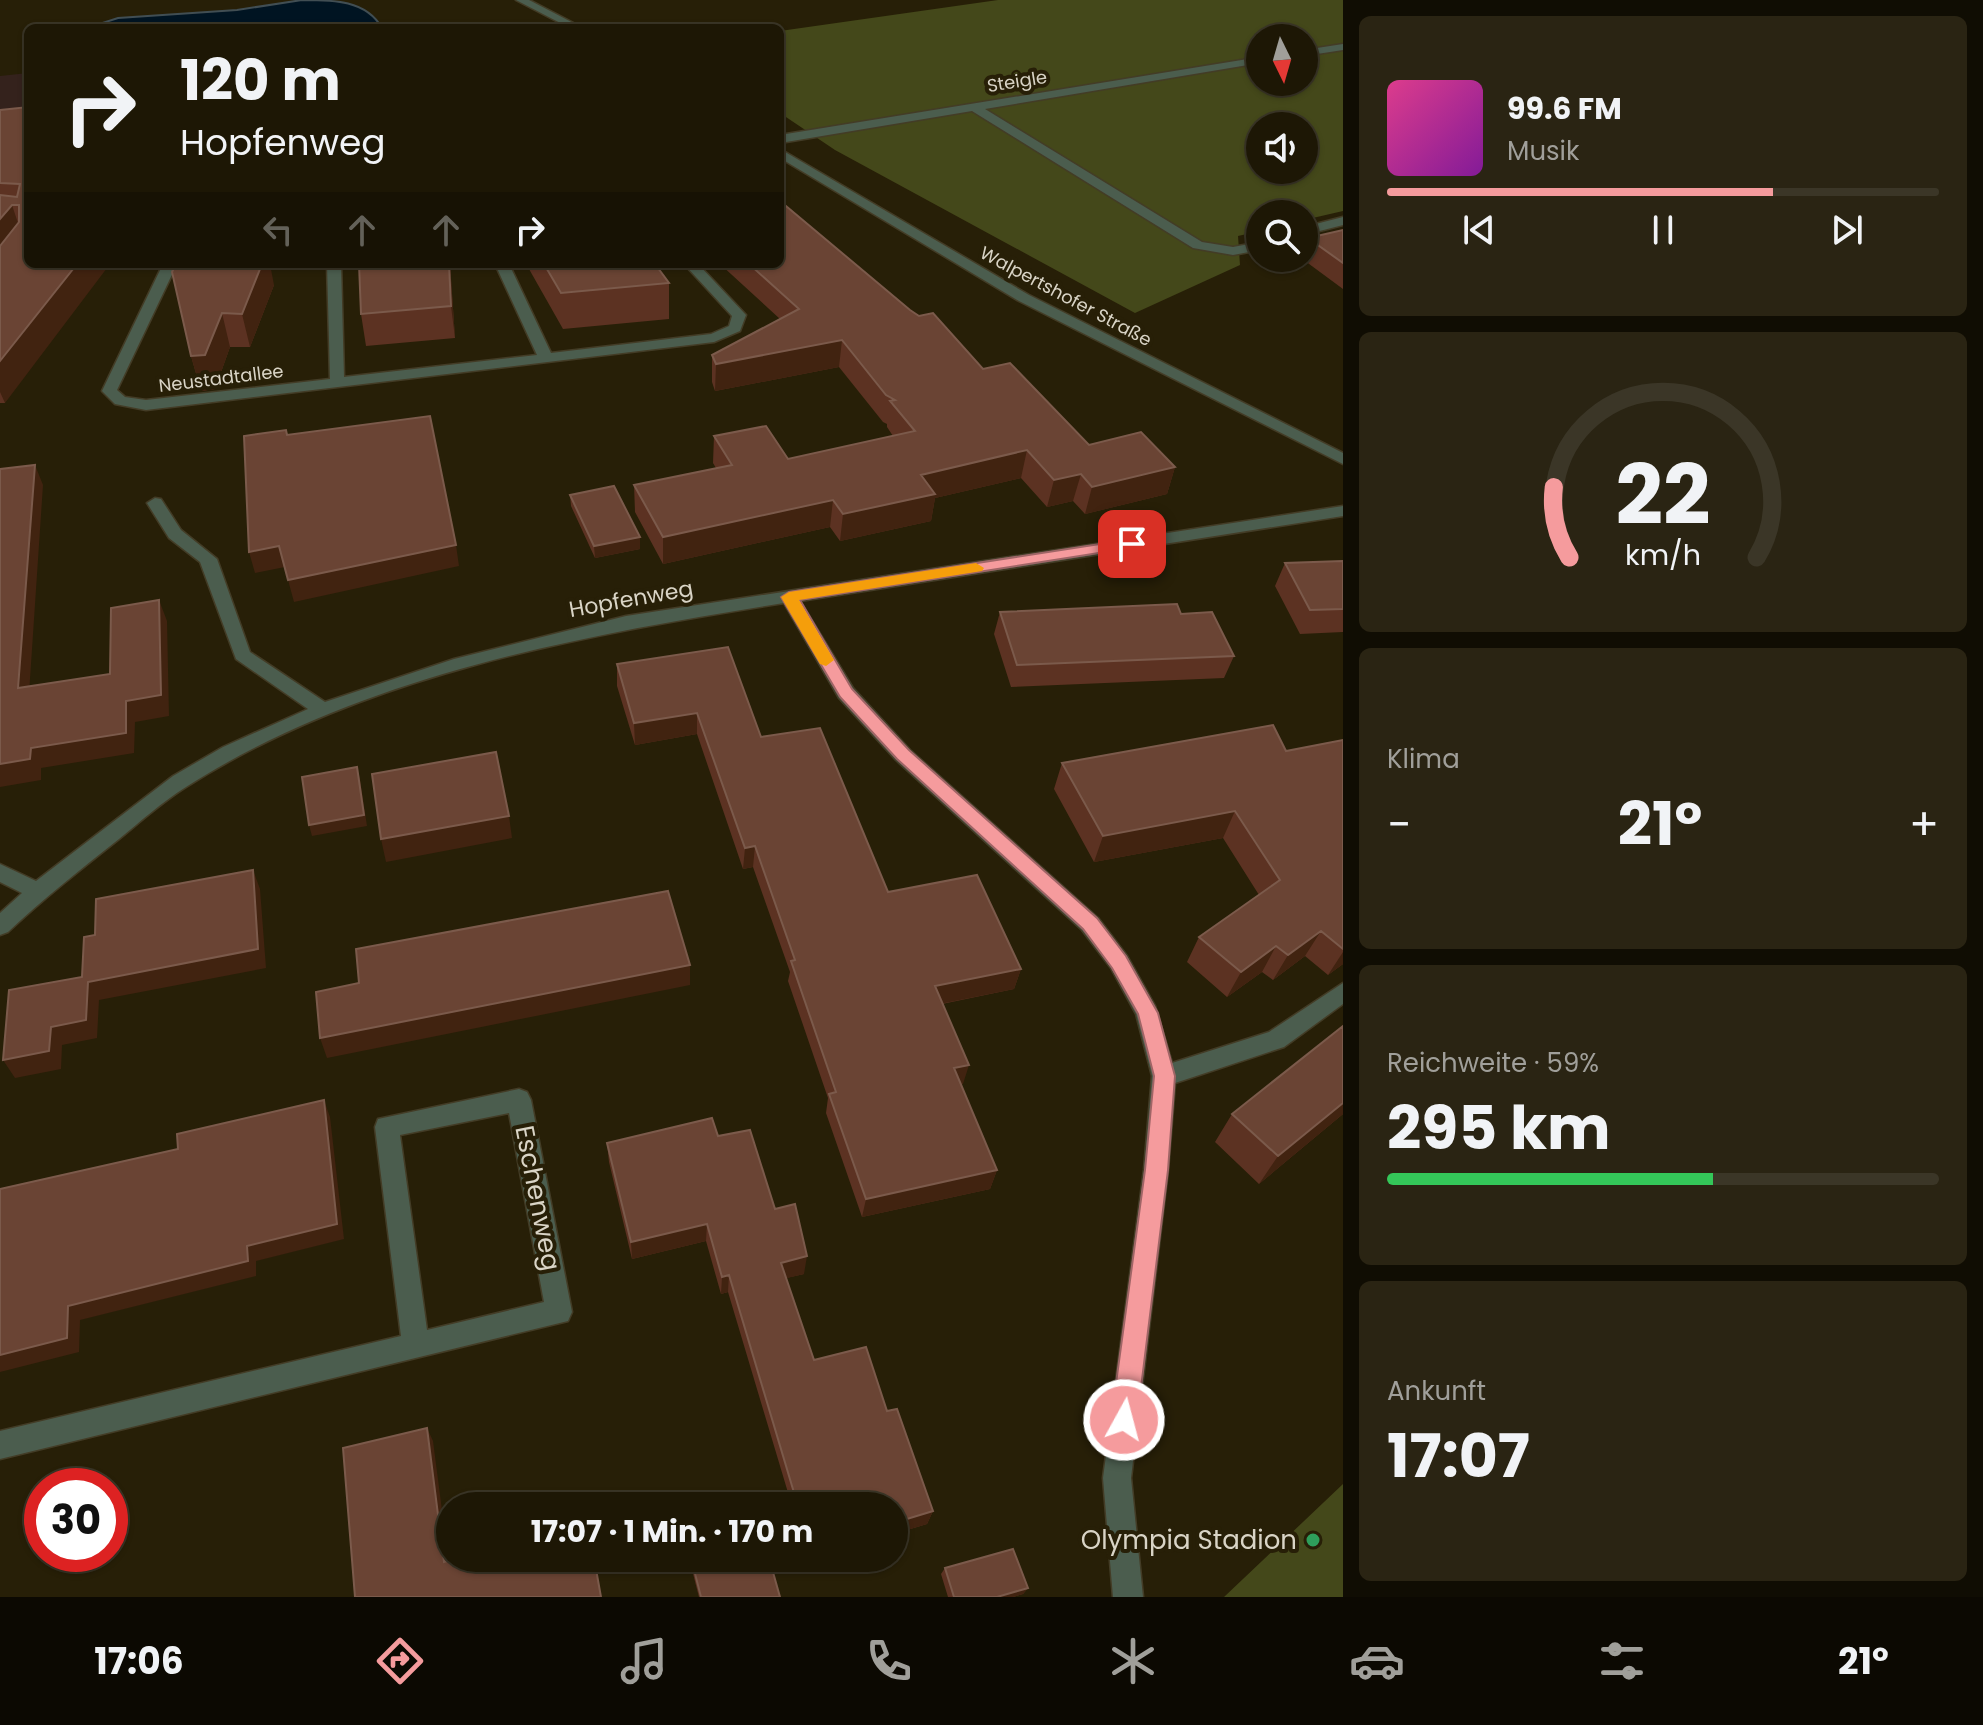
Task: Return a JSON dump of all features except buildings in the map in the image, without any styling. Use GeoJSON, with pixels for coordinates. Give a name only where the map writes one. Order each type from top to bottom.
{"type":"FeatureCollection","features":[{"type":"Feature","properties":{"kind":"street"},"geometry":{"type":"LineString","coordinates":[[521,0],[570,24]]}},
{"type":"Feature","properties":{"kind":"street"},"geometry":{"type":"LineString","coordinates":[[1318,51],[1343,47]]}},
{"type":"Feature","properties":{"kind":"street","name":"Steigle"},"geometry":{"type":"LineString","coordinates":[[784,138],[1246,62]]}},
{"type":"Feature","properties":{"kind":"street"},"geometry":{"type":"LineString","coordinates":[[972,106],[1198,245],[1233,251],[1246,249]]}},
{"type":"Feature","properties":{"kind":"street","name":"Walpertshofer Straße"},"geometry":{"type":"LineString","coordinates":[[784,155],[1024,298],[1343,459]]}},
{"type":"Feature","properties":{"kind":"street"},"geometry":{"type":"LineString","coordinates":[[1318,227],[1343,221]]}},
{"type":"Feature","properties":{"kind":"street","name":"Neustadtallee"},"geometry":{"type":"LineString","coordinates":[[168,268],[109,391],[120,401],[146,405],[714,338],[735,328],[739,315],[695,268]]}},
{"type":"Feature","properties":{"kind":"street"},"geometry":{"type":"LineString","coordinates":[[334,268],[337,382]]}},
{"type":"Feature","properties":{"kind":"street"},"geometry":{"type":"LineString","coordinates":[[504,268],[545,356]]}},
{"type":"Feature","properties":{"kind":"street"},"geometry":{"type":"LineString","coordinates":[[155,503],[175,534],[208,559],[242,655],[325,711]]}},
{"type":"Feature","properties":{"kind":"street","name":"Hopfenweg"},"geometry":{"type":"LineString","coordinates":[[0,926],[36,891],[180,781],[325,711],[515,647],[626,622],[1343,511]]}},
{"type":"Feature","properties":{"kind":"street"},"geometry":{"type":"LineString","coordinates":[[789,597],[846,693],[903,755],[1090,924],[1119,962],[1147,1013],[1164,1076],[1156,1170],[1117,1478],[1128,1597]]}},
{"type":"Feature","properties":{"kind":"street"},"geometry":{"type":"LineString","coordinates":[[0,872],[36,891]]}},
{"type":"Feature","properties":{"kind":"street"},"geometry":{"type":"LineString","coordinates":[[1164,1076],[1276,1040],[1343,992]]}},
{"type":"Feature","properties":{"kind":"street","name":"Eschenweg"},"geometry":{"type":"LineString","coordinates":[[0,1445],[559,1312],[519,1100],[387,1127],[416,1346]]}},
{"type":"Feature","properties":{"kind":"shaded area"},"geometry":{"type":"Polygon","coordinates":[[[24,73],[24,191],[0,189],[0,76],[24,73]]]}},
{"type":"Feature","properties":{"kind":"green space"},"geometry":{"type":"Polygon","coordinates":[[[998,0],[1343,0],[1343,211],[1318,217],[1318,200],[1246,200],[1246,234],[1238,236],[1240,265],[1135,313],[835,150],[784,116],[784,30],[998,0]]]}},
{"type":"Feature","properties":{"kind":"green space","name":"Olympia Stadion"},"geometry":{"type":"Polygon","coordinates":[[[1343,1484],[1343,1597],[1224,1597],[1343,1484]]]}},
{"type":"Feature","properties":{"kind":"water"},"geometry":{"type":"Polygon","coordinates":[[[302,0],[337,1],[358,7],[379,24],[99,24],[118,18],[237,10],[302,0]]]}},
{"type":"Feature","properties":{"kind":"slow traffic"},"geometry":{"type":"LineString","coordinates":[[826,660],[789,597],[976,568]]}},
{"type":"Feature","properties":{"kind":"place","name":"Olympia Stadion"},"geometry":{"type":"Point","coordinates":[1313,1540]}},
{"type":"Feature","properties":{"kind":"route"},"geometry":{"type":"LineString","coordinates":[[1124,1420],[1156,1170],[1164,1076],[1147,1013],[1119,962],[1090,924],[903,755],[846,693],[789,597],[1132,544]]}}]}
